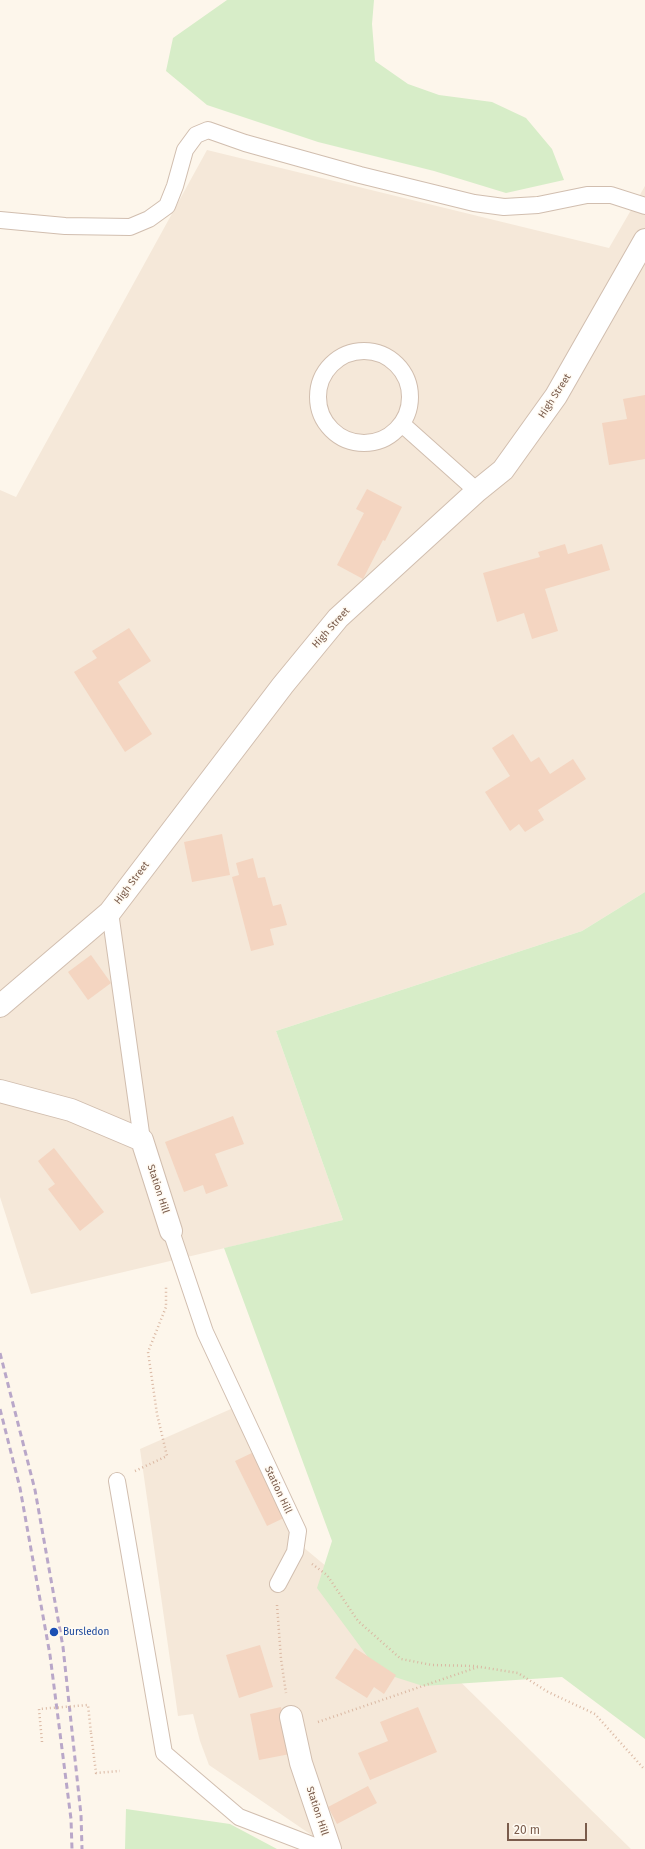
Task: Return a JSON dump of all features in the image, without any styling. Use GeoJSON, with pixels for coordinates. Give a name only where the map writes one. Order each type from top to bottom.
{"type":"FeatureCollection","features":[{"type":"Feature","properties":{"kind":"street","name":"High Street"},"geometry":{"type":"LineString","coordinates":[[0,1006],[110,912],[283,685],[338,618],[477,491],[503,470],[556,396],[645,240]]}},
{"type":"Feature","properties":{"kind":"street"},"geometry":{"type":"LineString","coordinates":[[0,1091],[71,1110],[142,1140]]}},
{"type":"Feature","properties":{"kind":"street","name":"Station Hill"},"geometry":{"type":"LineString","coordinates":[[142,1140],[171,1231]]}},
{"type":"Feature","properties":{"kind":"street","name":"Station Hill"},"geometry":{"type":"LineString","coordinates":[[292,1724],[301,1763],[330,1849]]}},
{"type":"Feature","properties":{"kind":"lane"},"geometry":{"type":"LineString","coordinates":[[0,220],[65,226],[130,227],[149,219],[167,206],[186,150],[196,135],[208,130],[345,170],[474,203],[504,206],[538,205],[586,195],[611,195],[645,206]]}},
{"type":"Feature","properties":{"kind":"lane"},"geometry":{"type":"LineString","coordinates":[[356,351],[372,352],[386,357],[399,366],[407,380],[410,394],[409,410],[402,424],[395,431],[382,438],[364,442],[350,441],[336,434],[325,422],[319,409],[317,394],[321,380],[329,366],[341,357],[356,351]]}},
{"type":"Feature","properties":{"kind":"lane"},"geometry":{"type":"LineString","coordinates":[[402,424],[477,491]]}},
{"type":"Feature","properties":{"kind":"lane","name":"Station Hill"},"geometry":{"type":"LineString","coordinates":[[110,912],[142,1140]]}},
{"type":"Feature","properties":{"kind":"lane","name":"Station Hill"},"geometry":{"type":"LineString","coordinates":[[171,1231],[205,1332],[298,1531],[295,1552],[278,1584]]}},
{"type":"Feature","properties":{"kind":"lane"},"geometry":{"type":"LineString","coordinates":[[117,1481],[164,1753],[239,1816],[322,1849]]}},
{"type":"Feature","properties":{"kind":"path"},"geometry":{"type":"LineString","coordinates":[[117,1481],[167,1456],[157,1414],[148,1352],[166,1307],[166,1285]]}},
{"type":"Feature","properties":{"kind":"path"},"geometry":{"type":"LineString","coordinates":[[295,1552],[327,1575],[358,1621],[401,1660],[432,1665],[478,1667],[518,1673],[548,1692],[596,1714],[645,1770]]}},
{"type":"Feature","properties":{"kind":"path"},"geometry":{"type":"LineString","coordinates":[[278,1584],[277,1624],[281,1659],[292,1724],[478,1667]]}},
{"type":"Feature","properties":{"kind":"path"},"geometry":{"type":"LineString","coordinates":[[42,1742],[39,1709],[88,1704],[96,1773],[120,1771]]}},
{"type":"Feature","properties":{"kind":"shaded area"},"geometry":{"type":"Polygon","coordinates":[[[207,150],[609,248],[645,186],[645,892],[582,931],[276,1031],[343,1220],[31,1294],[0,1197],[0,490],[16,497],[207,150]]]}},
{"type":"Feature","properties":{"kind":"shaded area"},"geometry":{"type":"Polygon","coordinates":[[[240,1405],[291,1537],[434,1656],[631,1849],[332,1849],[209,1765],[200,1741],[193,1714],[178,1716],[140,1449],[240,1405]]]}},
{"type":"Feature","properties":{"kind":"green space"},"geometry":{"type":"Polygon","coordinates":[[[227,0],[374,0],[372,24],[375,61],[408,84],[439,95],[492,102],[526,118],[552,149],[564,180],[506,193],[434,171],[318,142],[207,105],[166,71],[173,38],[227,0]]]}},
{"type":"Feature","properties":{"kind":"green space"},"geometry":{"type":"Polygon","coordinates":[[[645,892],[645,1739],[562,1677],[423,1686],[379,1672],[317,1588],[332,1541],[224,1248],[343,1220],[276,1031],[582,931],[645,892]]]}},
{"type":"Feature","properties":{"kind":"green space"},"geometry":{"type":"Polygon","coordinates":[[[126,1809],[230,1824],[277,1849],[125,1849],[126,1809]]]}},
{"type":"Feature","properties":{"kind":"building"},"geometry":{"type":"Polygon","coordinates":[[[645,395],[645,459],[609,465],[602,423],[627,419],[623,399],[645,395]]]}},
{"type":"Feature","properties":{"kind":"building"},"geometry":{"type":"Polygon","coordinates":[[[367,489],[402,507],[385,541],[383,540],[363,579],[337,565],[364,513],[356,509],[367,489]]]}},
{"type":"Feature","properties":{"kind":"building"},"geometry":{"type":"Polygon","coordinates":[[[565,544],[568,554],[602,544],[610,570],[545,589],[558,631],[532,639],[524,613],[497,622],[483,573],[540,557],[538,552],[565,544]]]}},
{"type":"Feature","properties":{"kind":"building"},"geometry":{"type":"Polygon","coordinates":[[[129,628],[151,661],[118,682],[152,734],[125,752],[74,672],[97,658],[92,651],[129,628]]]}},
{"type":"Feature","properties":{"kind":"building"},"geometry":{"type":"Polygon","coordinates":[[[513,734],[531,762],[539,757],[550,774],[573,759],[586,779],[538,810],[544,820],[525,832],[519,824],[510,831],[485,792],[510,776],[492,748],[513,734]]]}},
{"type":"Feature","properties":{"kind":"building"},"geometry":{"type":"Polygon","coordinates":[[[222,834],[230,875],[192,882],[184,842],[222,834]]]}},
{"type":"Feature","properties":{"kind":"building"},"geometry":{"type":"Polygon","coordinates":[[[253,858],[258,878],[265,877],[273,906],[281,904],[287,925],[270,929],[274,945],[251,951],[232,877],[239,875],[236,863],[253,858]]]}},
{"type":"Feature","properties":{"kind":"building"},"geometry":{"type":"Polygon","coordinates":[[[91,955],[111,983],[88,1000],[68,972],[91,955]]]}},
{"type":"Feature","properties":{"kind":"building"},"geometry":{"type":"Polygon","coordinates":[[[233,1116],[244,1144],[215,1154],[228,1186],[206,1194],[203,1185],[184,1192],[165,1142],[233,1116]]]}},
{"type":"Feature","properties":{"kind":"building"},"geometry":{"type":"Polygon","coordinates":[[[54,1148],[104,1212],[80,1231],[48,1189],[55,1184],[38,1161],[54,1148]]]}},
{"type":"Feature","properties":{"kind":"building"},"geometry":{"type":"Polygon","coordinates":[[[256,1451],[288,1516],[267,1526],[235,1461],[256,1451]]]}},
{"type":"Feature","properties":{"kind":"building"},"geometry":{"type":"Polygon","coordinates":[[[260,1645],[273,1687],[239,1698],[226,1655],[260,1645]]]}},
{"type":"Feature","properties":{"kind":"building"},"geometry":{"type":"Polygon","coordinates":[[[355,1648],[396,1675],[384,1694],[374,1687],[367,1698],[335,1678],[355,1648]]]}},
{"type":"Feature","properties":{"kind":"building"},"geometry":{"type":"Polygon","coordinates":[[[281,1707],[290,1754],[259,1760],[250,1714],[281,1707]]]}},
{"type":"Feature","properties":{"kind":"building"},"geometry":{"type":"Polygon","coordinates":[[[418,1707],[437,1752],[370,1780],[358,1753],[388,1741],[380,1722],[418,1707]]]}},
{"type":"Feature","properties":{"kind":"building"},"geometry":{"type":"Polygon","coordinates":[[[368,1786],[377,1803],[337,1824],[328,1807],[368,1786]]]}},
{"type":"Feature","properties":{"kind":"railway"},"geometry":{"type":"LineString","coordinates":[[0,1353],[35,1490],[63,1647],[81,1815],[82,1849]]}},
{"type":"Feature","properties":{"kind":"railway"},"geometry":{"type":"LineString","coordinates":[[0,1409],[20,1488],[50,1655],[71,1819],[72,1849]]}},
{"type":"Feature","properties":{"kind":"place","name":"Bursledon"},"geometry":{"type":"Point","coordinates":[54,1632]}}]}
